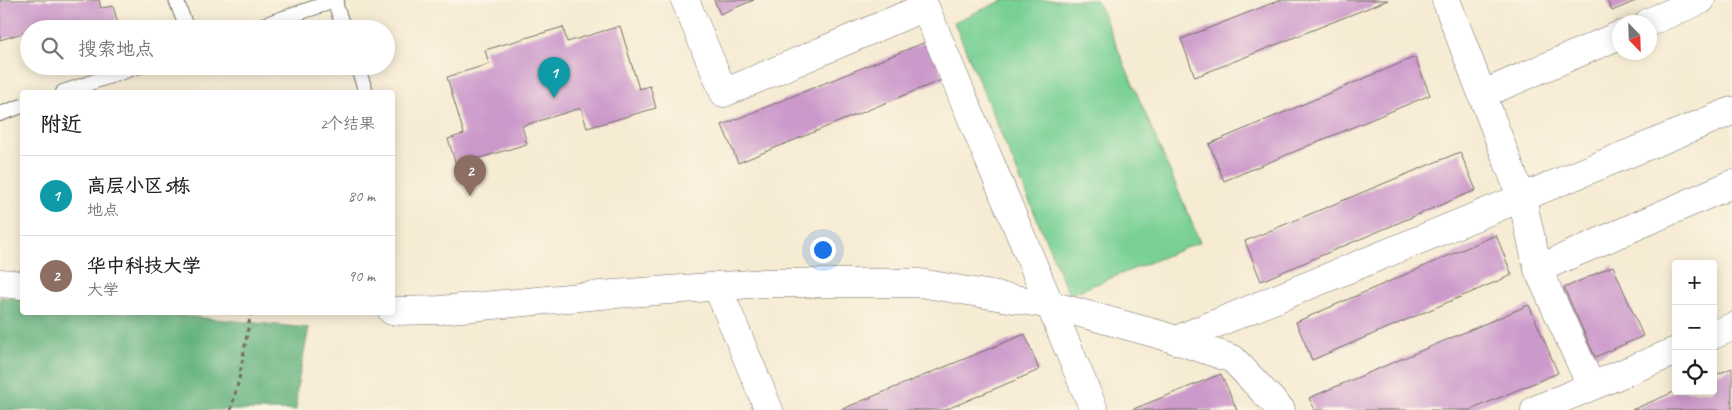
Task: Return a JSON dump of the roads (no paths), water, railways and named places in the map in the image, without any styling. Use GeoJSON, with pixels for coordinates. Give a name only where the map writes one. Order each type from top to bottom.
{"type":"FeatureCollection","features":[{"type":"Feature","properties":{"kind":"street"},"geometry":{"type":"LineString","coordinates":[[685,0],[724,94],[933,4],[1094,410]]}},
{"type":"Feature","properties":{"kind":"street"},"geometry":{"type":"LineString","coordinates":[[1446,0],[1522,199],[1538,269],[1591,386]]}},
{"type":"Feature","properties":{"kind":"street"},"geometry":{"type":"LineString","coordinates":[[1657,19],[1701,0]]}},
{"type":"Feature","properties":{"kind":"street"},"geometry":{"type":"LineString","coordinates":[[1483,94],[1612,38]]}},
{"type":"Feature","properties":{"kind":"street"},"geometry":{"type":"LineString","coordinates":[[1176,340],[1732,111]]}},
{"type":"Feature","properties":{"kind":"street"},"geometry":{"type":"LineString","coordinates":[[1538,269],[1732,184]]}},
{"type":"Feature","properties":{"kind":"street"},"geometry":{"type":"LineString","coordinates":[[0,283],[20,285]]}},
{"type":"Feature","properties":{"kind":"street"},"geometry":{"type":"LineString","coordinates":[[395,311],[440,310],[765,283],[920,283],[1051,305],[1176,340],[1233,359],[1281,410]]}},
{"type":"Feature","properties":{"kind":"street"},"geometry":{"type":"LineString","coordinates":[[718,286],[769,410]]}},
{"type":"Feature","properties":{"kind":"street"},"geometry":{"type":"LineString","coordinates":[[1717,333],[1732,327]]}},
{"type":"Feature","properties":{"kind":"street"},"geometry":{"type":"LineString","coordinates":[[1535,410],[1672,353]]}},
{"type":"Feature","properties":{"kind":"lane"},"geometry":{"type":"LineString","coordinates":[[176,0],[184,20]]}},
{"type":"Feature","properties":{"kind":"lane"},"geometry":{"type":"LineString","coordinates":[[277,20],[335,0],[341,20]]}},
{"type":"Feature","properties":{"kind":"lane"},"geometry":{"type":"LineString","coordinates":[[69,90],[113,75]]}},
{"type":"Feature","properties":{"kind":"lane"},"geometry":{"type":"LineString","coordinates":[[360,75],[365,90]]}},
{"type":"Feature","properties":{"kind":"lane"},"geometry":{"type":"LineString","coordinates":[[0,114],[20,107]]}},
{"type":"Feature","properties":{"kind":"place","name":"高层小区5栋"},"geometry":{"type":"Point","coordinates":[554,98]}},
{"type":"Feature","properties":{"kind":"place","name":"华中科技大学"},"geometry":{"type":"Point","coordinates":[470,196]}}]}
